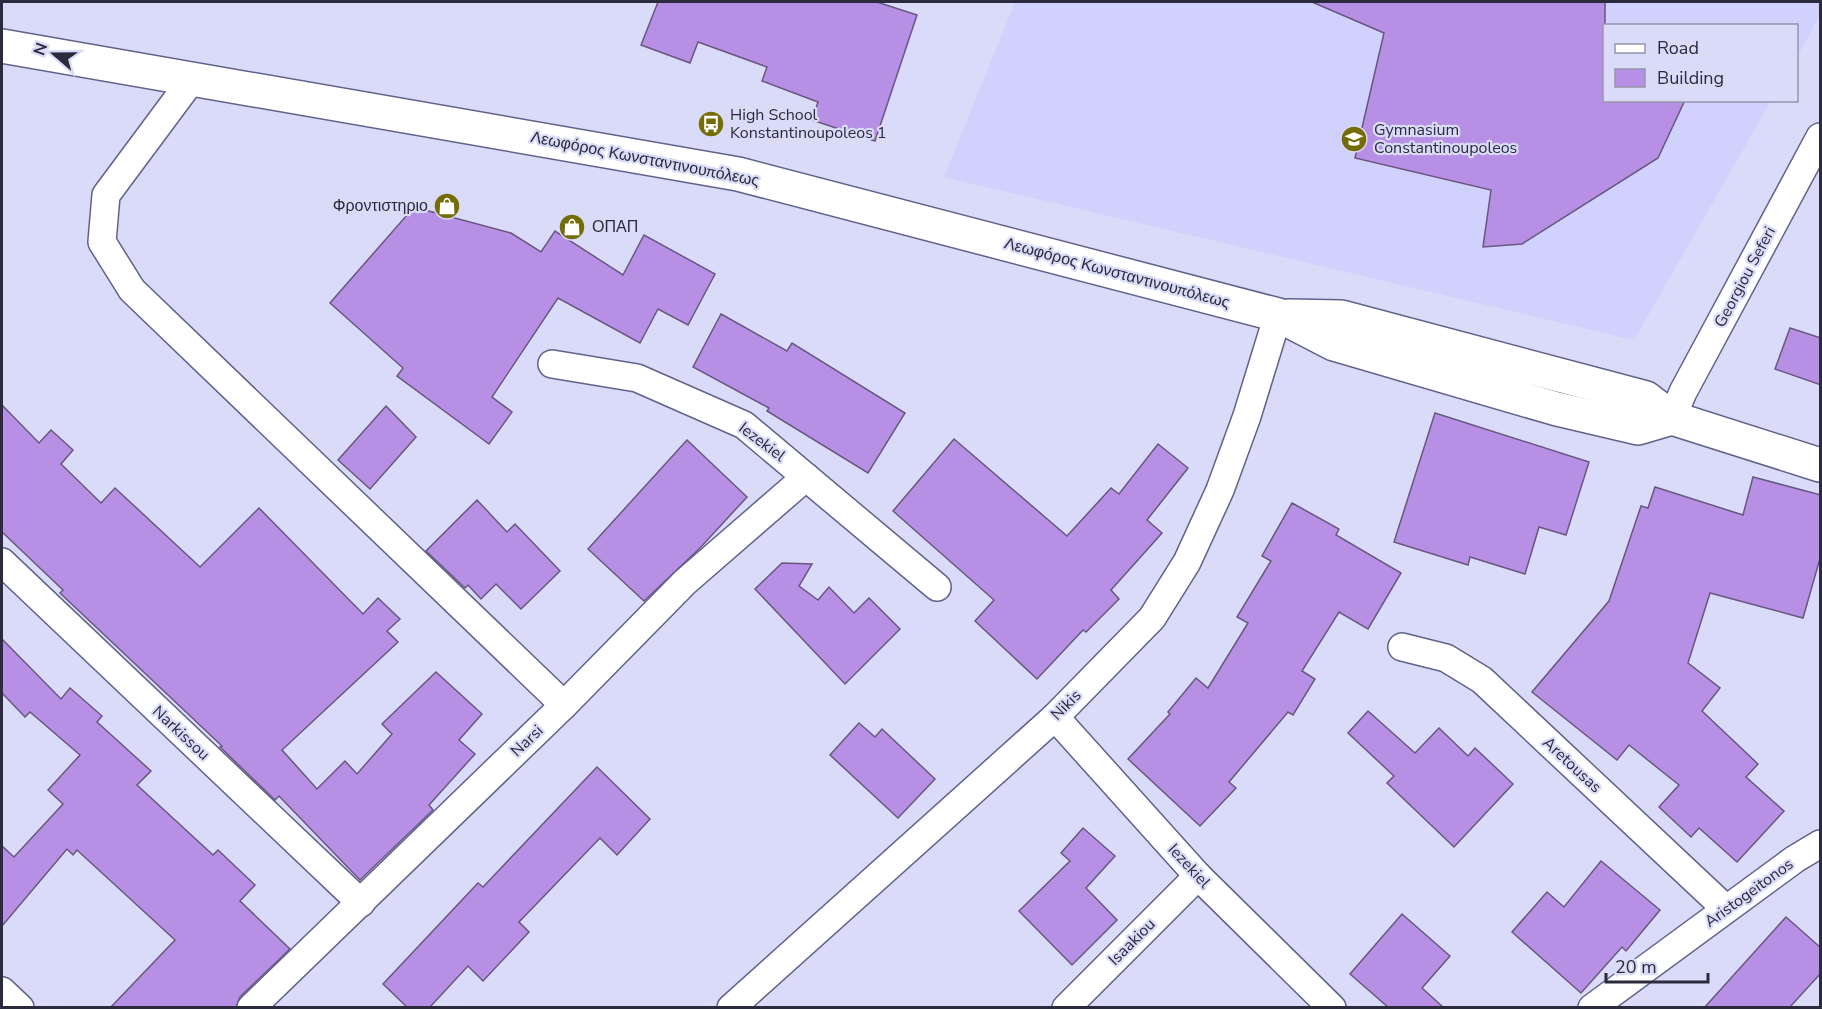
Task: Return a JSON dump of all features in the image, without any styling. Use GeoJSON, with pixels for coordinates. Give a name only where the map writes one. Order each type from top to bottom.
{"type":"FeatureCollection","features":[{"type":"Feature","properties":{"kind":"street","name":"Λεωφόρος Κωνσταντινουπόλεως"},"geometry":{"type":"LineString","coordinates":[[2,46],[738,174],[1278,315],[1334,344],[1557,409],[1638,428],[1672,418]]}},
{"type":"Feature","properties":{"kind":"street"},"geometry":{"type":"LineString","coordinates":[[193,78],[106,195],[102,243],[132,290],[564,705]]}},
{"type":"Feature","properties":{"kind":"street","name":"Georgiou Seferi"},"geometry":{"type":"LineString","coordinates":[[1672,418],[1683,392],[1821,137]]}},
{"type":"Feature","properties":{"kind":"street","name":"Nikis"},"geometry":{"type":"LineString","coordinates":[[731,1008],[1055,717],[1152,618],[1187,562],[1220,490],[1278,315]]}},
{"type":"Feature","properties":{"kind":"street","name":"Iezekiel"},"geometry":{"type":"LineString","coordinates":[[552,364],[638,378],[744,425],[937,586]]}},
{"type":"Feature","properties":{"kind":"street"},"geometry":{"type":"LineString","coordinates":[[1672,418],[1821,465]]}},
{"type":"Feature","properties":{"kind":"street","name":"Narsi"},"geometry":{"type":"LineString","coordinates":[[251,1008],[564,705],[685,582],[806,477]]}},
{"type":"Feature","properties":{"kind":"street","name":"Narkissou"},"geometry":{"type":"LineString","coordinates":[[2,562],[361,903]]}},
{"type":"Feature","properties":{"kind":"street","name":"Aretousas"},"geometry":{"type":"LineString","coordinates":[[1402,647],[1446,658],[1482,680],[1726,909]]}},
{"type":"Feature","properties":{"kind":"street","name":"Iezekiel"},"geometry":{"type":"LineString","coordinates":[[1055,717],[1198,876],[1332,1008]]}},
{"type":"Feature","properties":{"kind":"street","name":"Aristogeitonos"},"geometry":{"type":"LineString","coordinates":[[1592,1008],[1795,859],[1821,844]]}},
{"type":"Feature","properties":{"kind":"street","name":"Isaakiou"},"geometry":{"type":"LineString","coordinates":[[1066,1008],[1198,876]]}},
{"type":"Feature","properties":{"kind":"street"},"geometry":{"type":"LineString","coordinates":[[2,991],[20,1008]]}},
{"type":"Feature","properties":{"kind":"shaded area","name":"Gymnasium Constantinoupoleos"},"geometry":{"type":"Polygon","coordinates":[[[1015,2],[1820,2],[1820,15],[1798,55],[1798,24],[1603,24],[1603,102],[1770,102],[1634,340],[944,177],[1015,2]]]}},
{"type":"Feature","properties":{"kind":"building"},"geometry":{"type":"Polygon","coordinates":[[[658,2],[877,2],[917,15],[875,141],[812,120],[818,102],[762,81],[767,67],[698,42],[690,63],[641,45],[658,2]]]}},
{"type":"Feature","properties":{"kind":"building","name":"Gymnasium Constantinoupoleos"},"geometry":{"type":"Polygon","coordinates":[[[1312,2],[1605,2],[1603,102],[1684,102],[1658,158],[1522,244],[1483,247],[1491,190],[1355,158],[1384,33],[1312,2]]]}},
{"type":"Feature","properties":{"kind":"building"},"geometry":{"type":"Polygon","coordinates":[[[414,207],[511,233],[541,252],[555,231],[623,275],[644,235],[715,274],[688,325],[658,309],[640,343],[558,298],[492,397],[512,412],[489,444],[397,376],[403,368],[330,303],[414,207]]]}},
{"type":"Feature","properties":{"kind":"building"},"geometry":{"type":"Polygon","coordinates":[[[721,314],[787,351],[792,343],[905,413],[868,473],[767,411],[769,408],[693,367],[721,314]]]}},
{"type":"Feature","properties":{"kind":"building"},"geometry":{"type":"Polygon","coordinates":[[[1790,328],[1821,338],[1821,385],[1775,369],[1790,328]]]}},
{"type":"Feature","properties":{"kind":"building"},"geometry":{"type":"Polygon","coordinates":[[[2,405],[39,443],[51,430],[73,450],[61,464],[101,503],[115,488],[200,567],[259,508],[363,614],[378,598],[400,619],[387,631],[398,642],[282,750],[317,789],[345,761],[357,774],[392,734],[382,724],[436,672],[482,714],[459,740],[475,754],[429,805],[433,810],[360,880],[279,796],[275,800],[220,747],[222,746],[60,593],[63,590],[2,532],[2,405]]]}},
{"type":"Feature","properties":{"kind":"building"},"geometry":{"type":"Polygon","coordinates":[[[386,406],[416,437],[370,489],[338,460],[386,406]]]}},
{"type":"Feature","properties":{"kind":"building"},"geometry":{"type":"Polygon","coordinates":[[[1435,413],[1589,462],[1566,535],[1539,527],[1525,574],[1470,557],[1468,565],[1394,542],[1435,413]]]}},
{"type":"Feature","properties":{"kind":"building"},"geometry":{"type":"Polygon","coordinates":[[[954,439],[1067,536],[1111,488],[1119,494],[1158,444],[1188,468],[1147,520],[1162,533],[1111,590],[1119,599],[1086,632],[1083,630],[1037,679],[975,621],[994,600],[893,511],[954,439]]]}},
{"type":"Feature","properties":{"kind":"building"},"geometry":{"type":"Polygon","coordinates":[[[687,440],[747,497],[700,548],[644,601],[588,549],[687,440]]]}},
{"type":"Feature","properties":{"kind":"building"},"geometry":{"type":"Polygon","coordinates":[[[1753,477],[1821,495],[1821,555],[1803,618],[1710,593],[1688,663],[1720,688],[1702,711],[1758,764],[1746,777],[1784,811],[1737,862],[1699,828],[1691,837],[1659,807],[1679,785],[1629,745],[1617,760],[1532,692],[1609,601],[1641,506],[1648,508],[1655,487],[1743,515],[1753,477]]]}},
{"type":"Feature","properties":{"kind":"building"},"geometry":{"type":"Polygon","coordinates":[[[477,500],[507,532],[515,524],[560,571],[521,609],[496,584],[481,599],[468,585],[465,588],[426,551],[477,500]]]}},
{"type":"Feature","properties":{"kind":"building"},"geometry":{"type":"Polygon","coordinates":[[[1292,503],[1339,529],[1336,535],[1401,573],[1368,629],[1339,612],[1302,671],[1315,679],[1293,715],[1288,712],[1229,782],[1236,788],[1200,826],[1128,759],[1170,714],[1168,712],[1196,678],[1208,688],[1248,623],[1237,617],[1271,561],[1262,556],[1292,503]]]}},
{"type":"Feature","properties":{"kind":"building"},"geometry":{"type":"Polygon","coordinates":[[[782,563],[812,564],[799,586],[818,600],[829,587],[854,613],[869,598],[900,629],[845,684],[755,589],[782,563]]]}},
{"type":"Feature","properties":{"kind":"building"},"geometry":{"type":"Polygon","coordinates":[[[2,639],[61,699],[70,688],[102,716],[97,722],[151,771],[137,785],[213,855],[218,850],[255,885],[240,901],[290,949],[240,997],[236,1008],[110,1008],[175,940],[77,850],[73,855],[67,849],[2,926],[2,846],[14,857],[63,804],[48,790],[80,755],[30,712],[25,717],[2,693],[2,639]]]}},
{"type":"Feature","properties":{"kind":"building"},"geometry":{"type":"Polygon","coordinates":[[[1368,711],[1415,753],[1439,728],[1468,756],[1475,748],[1513,784],[1454,847],[1387,783],[1394,776],[1348,733],[1368,711]]]}},
{"type":"Feature","properties":{"kind":"building"},"geometry":{"type":"Polygon","coordinates":[[[859,723],[875,737],[882,729],[935,779],[898,818],[830,755],[859,723]]]}},
{"type":"Feature","properties":{"kind":"building"},"geometry":{"type":"Polygon","coordinates":[[[597,767],[650,819],[617,855],[600,838],[519,922],[529,932],[483,981],[468,966],[429,1008],[408,1008],[383,984],[478,883],[483,887],[597,767]]]}},
{"type":"Feature","properties":{"kind":"building"},"geometry":{"type":"Polygon","coordinates":[[[1083,828],[1115,856],[1086,888],[1117,920],[1072,965],[1019,911],[1070,861],[1061,853],[1083,828]]]}},
{"type":"Feature","properties":{"kind":"building"},"geometry":{"type":"Polygon","coordinates":[[[1601,861],[1660,910],[1626,951],[1622,947],[1581,993],[1512,932],[1547,892],[1564,907],[1601,861]]]}},
{"type":"Feature","properties":{"kind":"building"},"geometry":{"type":"Polygon","coordinates":[[[1402,914],[1450,956],[1422,988],[1444,1008],[1389,1008],[1350,974],[1402,914]]]}},
{"type":"Feature","properties":{"kind":"building"},"geometry":{"type":"Polygon","coordinates":[[[1786,917],[1821,948],[1821,973],[1789,1008],[1704,1008],[1786,917]]]}},
{"type":"Feature","properties":{"kind":"place","name":"High School Konstantinoupoleos 1"},"geometry":{"type":"Point","coordinates":[711,124]}},
{"type":"Feature","properties":{"kind":"place","name":"Gymnasium Constantinoupoleos"},"geometry":{"type":"Point","coordinates":[1354,139]}},
{"type":"Feature","properties":{"kind":"place","name":"Φροντιστηριο"},"geometry":{"type":"Point","coordinates":[447,206]}},
{"type":"Feature","properties":{"kind":"place","name":"ΟΠΑΠ"},"geometry":{"type":"Point","coordinates":[572,227]}}]}
